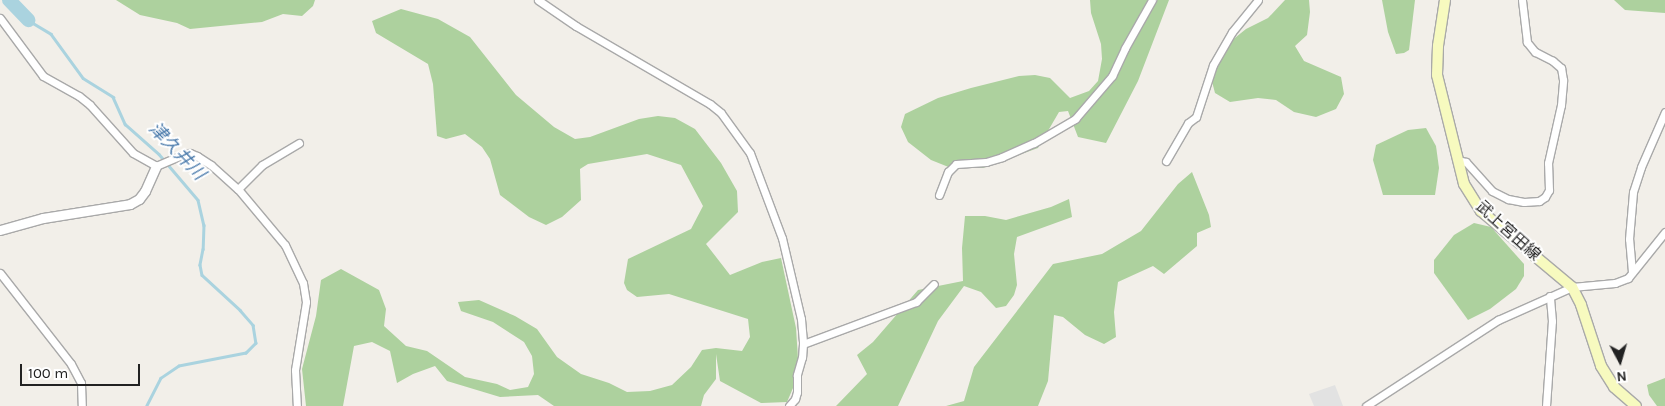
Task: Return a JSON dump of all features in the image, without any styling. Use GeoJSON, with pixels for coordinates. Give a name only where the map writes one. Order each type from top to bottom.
{"type":"FeatureCollection","features":[{"type":"Feature","properties":{"kind":"main road","name":"武上宮田線"},"geometry":{"type":"LineString","coordinates":[[1445,0],[1438,46],[1437,75],[1464,184],[1476,205],[1572,288],[1582,305],[1601,366],[1614,387],[1636,406]]}},
{"type":"Feature","properties":{"kind":"street"},"geometry":{"type":"LineString","coordinates":[[538,0],[576,26],[660,74],[721,112],[750,154],[782,238],[801,319],[804,344],[797,375],[797,392],[795,399],[789,406]]}},
{"type":"Feature","properties":{"kind":"street"},"geometry":{"type":"LineString","coordinates":[[939,195],[948,172],[956,164],[986,162],[1002,157],[1075,120],[1112,76],[1125,48],[1152,0]]}},
{"type":"Feature","properties":{"kind":"street"},"geometry":{"type":"LineString","coordinates":[[1166,161],[1188,123],[1196,117],[1213,65],[1232,32],[1258,0]]}},
{"type":"Feature","properties":{"kind":"street"},"geometry":{"type":"LineString","coordinates":[[1457,160],[1466,162],[1492,192],[1508,199],[1524,202],[1539,201],[1545,197],[1549,190],[1548,163],[1561,105],[1563,80],[1561,68],[1553,61],[1535,52],[1527,42],[1522,0]]}},
{"type":"Feature","properties":{"kind":"street"},"geometry":{"type":"LineString","coordinates":[[0,18],[43,76],[79,96],[90,105],[133,153],[156,166]]}},
{"type":"Feature","properties":{"kind":"street"},"geometry":{"type":"LineString","coordinates":[[1632,272],[1630,239],[1633,192],[1641,167],[1665,112]]}},
{"type":"Feature","properties":{"kind":"street"},"geometry":{"type":"LineString","coordinates":[[238,189],[262,165],[299,144]]}},
{"type":"Feature","properties":{"kind":"street"},"geometry":{"type":"LineString","coordinates":[[0,230],[43,218],[130,204],[139,199],[156,166],[190,153],[211,164],[238,189],[284,245],[303,283],[306,302],[294,370],[297,406]]}},
{"type":"Feature","properties":{"kind":"street"},"geometry":{"type":"LineString","coordinates":[[1366,406],[1498,320],[1572,288],[1615,283],[1628,278],[1665,232]]}},
{"type":"Feature","properties":{"kind":"street"},"geometry":{"type":"LineString","coordinates":[[0,273],[71,364],[81,383],[82,406]]}},
{"type":"Feature","properties":{"kind":"street"},"geometry":{"type":"LineString","coordinates":[[804,344],[916,302],[934,284]]}},
{"type":"Feature","properties":{"kind":"street"},"geometry":{"type":"LineString","coordinates":[[1546,406],[1552,321],[1550,296]]}},
{"type":"Feature","properties":{"kind":"green space"},"geometry":{"type":"Polygon","coordinates":[[[116,0],[315,0],[313,6],[302,16],[283,14],[262,22],[190,29],[177,23],[140,15],[116,0]]]}},
{"type":"Feature","properties":{"kind":"green space"},"geometry":{"type":"Polygon","coordinates":[[[1090,0],[1169,0],[1138,81],[1106,143],[1078,137],[1068,111],[1059,112],[1038,148],[983,168],[951,168],[931,160],[908,142],[901,127],[905,114],[938,98],[971,88],[1019,76],[1035,75],[1050,78],[1070,98],[1089,91],[1098,81],[1102,59],[1101,44],[1091,13],[1090,0]]]}},
{"type":"Feature","properties":{"kind":"green space"},"geometry":{"type":"Polygon","coordinates":[[[1285,0],[1309,0],[1310,12],[1307,35],[1295,46],[1304,61],[1341,77],[1344,94],[1336,109],[1316,117],[1294,112],[1276,100],[1258,98],[1230,102],[1215,93],[1210,74],[1215,54],[1246,29],[1268,18],[1285,0]]]}},
{"type":"Feature","properties":{"kind":"green space"},"geometry":{"type":"Polygon","coordinates":[[[1382,0],[1415,0],[1409,50],[1404,53],[1396,54],[1388,32],[1382,0]]]}},
{"type":"Feature","properties":{"kind":"green space"},"geometry":{"type":"Polygon","coordinates":[[[1614,0],[1665,0],[1665,13],[1625,10],[1614,0]]]}},
{"type":"Feature","properties":{"kind":"green space"},"geometry":{"type":"Polygon","coordinates":[[[401,9],[438,19],[470,37],[516,95],[554,127],[575,139],[590,137],[639,119],[658,116],[675,118],[695,129],[721,163],[737,191],[738,212],[706,244],[730,275],[762,262],[781,258],[796,328],[799,374],[787,402],[761,403],[720,381],[716,354],[716,379],[704,395],[701,406],[554,406],[538,395],[500,397],[447,381],[435,366],[413,374],[397,383],[390,351],[372,342],[354,346],[343,406],[306,406],[302,369],[316,316],[321,280],[341,269],[379,290],[386,309],[384,326],[406,346],[427,351],[465,377],[497,384],[510,390],[528,387],[534,374],[532,356],[524,342],[493,322],[461,311],[458,302],[479,300],[515,316],[537,329],[557,357],[581,374],[609,383],[627,392],[650,391],[672,385],[691,367],[702,350],[716,348],[742,351],[750,337],[748,319],[669,294],[637,297],[627,290],[624,283],[628,259],[691,229],[703,206],[681,165],[647,154],[588,164],[580,169],[581,200],[562,217],[546,225],[529,217],[500,195],[490,159],[482,147],[465,134],[446,139],[437,136],[433,84],[428,64],[376,33],[372,21],[401,9]]]}},
{"type":"Feature","properties":{"kind":"green space"},"geometry":{"type":"Polygon","coordinates":[[[1426,128],[1436,146],[1439,168],[1435,195],[1383,195],[1373,160],[1376,145],[1408,130],[1426,128]]]}},
{"type":"Feature","properties":{"kind":"green space"},"geometry":{"type":"Polygon","coordinates":[[[1192,172],[1209,215],[1211,227],[1197,233],[1197,246],[1164,274],[1153,266],[1118,282],[1114,312],[1116,337],[1104,344],[1085,335],[1063,317],[1054,315],[1048,381],[1038,406],[946,406],[964,401],[974,367],[1053,264],[1102,254],[1141,231],[1178,184],[1192,172]]]}},
{"type":"Feature","properties":{"kind":"green space"},"geometry":{"type":"Polygon","coordinates":[[[1069,199],[1072,217],[1017,237],[1014,254],[1017,285],[1014,295],[1006,306],[996,308],[981,292],[964,286],[938,321],[898,406],[836,406],[867,374],[857,355],[873,342],[918,290],[963,281],[962,248],[965,216],[985,216],[1006,220],[1051,207],[1069,199]]]}},
{"type":"Feature","properties":{"kind":"green space"},"geometry":{"type":"Polygon","coordinates":[[[1474,223],[1491,227],[1524,264],[1524,276],[1516,289],[1490,309],[1468,320],[1434,273],[1434,260],[1454,235],[1474,223]]]}},
{"type":"Feature","properties":{"kind":"green space"},"geometry":{"type":"Polygon","coordinates":[[[1665,378],[1665,406],[1657,406],[1649,395],[1647,385],[1665,378]]]}},
{"type":"Feature","properties":{"kind":"shaded area"},"geometry":{"type":"Polygon","coordinates":[[[1335,385],[1343,406],[1314,406],[1309,394],[1335,385]]]}},
{"type":"Feature","properties":{"kind":"waterway","name":"津久井川"},"geometry":{"type":"LineString","coordinates":[[9,0],[28,20]]}},
{"type":"Feature","properties":{"kind":"waterway","name":"津久井川"},"geometry":{"type":"LineString","coordinates":[[28,20],[51,34],[83,78],[113,97],[125,124],[159,154],[198,200],[204,225],[200,265],[202,275],[240,310],[253,325],[256,343],[246,353],[179,366],[161,378],[147,406]]}}]}
